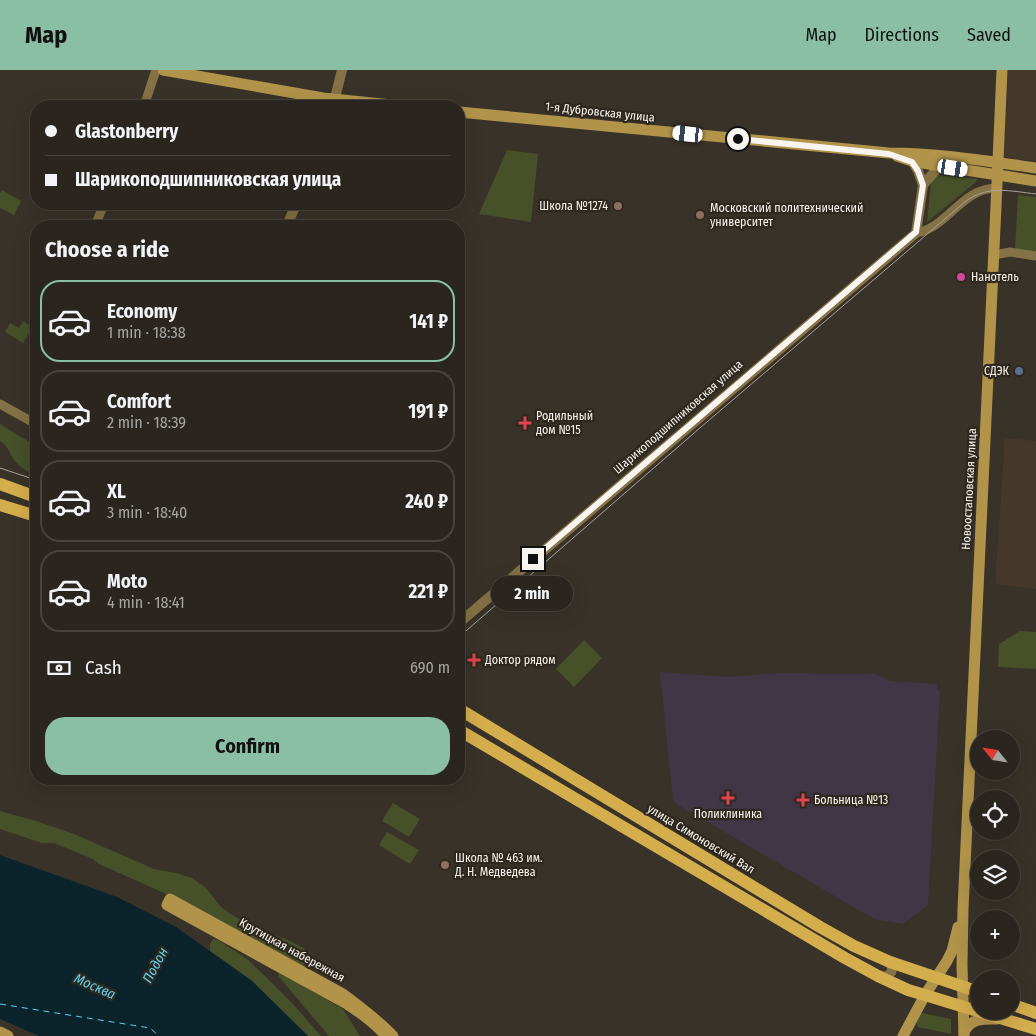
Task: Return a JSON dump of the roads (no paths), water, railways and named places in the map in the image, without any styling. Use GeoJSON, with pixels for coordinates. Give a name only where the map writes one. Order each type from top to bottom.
{"type":"FeatureCollection","features":[{"type":"Feature","properties":{"kind":"main road"},"geometry":{"type":"LineString","coordinates":[[163,70],[319,100]]}},
{"type":"Feature","properties":{"kind":"main road","name":"Новоостаповская улица"},"geometry":{"type":"LineString","coordinates":[[964,1034],[963,908],[1002,70]]}},
{"type":"Feature","properties":{"kind":"main road","name":"1-я Дубровская улица"},"geometry":{"type":"LineString","coordinates":[[465,113],[889,154],[921,154],[968,158],[998,163]]}},
{"type":"Feature","properties":{"kind":"main road","name":"1-я Дубровская улица"},"geometry":{"type":"LineString","coordinates":[[889,154],[912,162],[998,176]]}},
{"type":"Feature","properties":{"kind":"main road"},"geometry":{"type":"LineString","coordinates":[[998,163],[1036,168]]}},
{"type":"Feature","properties":{"kind":"main road"},"geometry":{"type":"LineString","coordinates":[[998,176],[1036,181]]}},
{"type":"Feature","properties":{"kind":"main road"},"geometry":{"type":"LineString","coordinates":[[0,484],[30,495]]}},
{"type":"Feature","properties":{"kind":"main road"},"geometry":{"type":"LineString","coordinates":[[0,505],[30,514]]}},
{"type":"Feature","properties":{"kind":"main road","name":"улица Симоновский Вал"},"geometry":{"type":"LineString","coordinates":[[465,713],[854,946],[886,960],[970,989]]}},
{"type":"Feature","properties":{"kind":"main road"},"geometry":{"type":"LineString","coordinates":[[465,733],[801,933],[878,976],[908,990],[970,1009]]}},
{"type":"Feature","properties":{"kind":"main road","name":"Крутицкая набережная"},"geometry":{"type":"LineString","coordinates":[[386,1036],[361,1013],[347,1004],[169,902],[342,994],[383,1025],[393,1036]]}},
{"type":"Feature","properties":{"kind":"main road","name":"Новоостаповская улица"},"geometry":{"type":"LineString","coordinates":[[903,1036],[952,951],[963,908]]}},
{"type":"Feature","properties":{"kind":"main road"},"geometry":{"type":"LineString","coordinates":[[1020,1007],[1036,1013]]}},
{"type":"Feature","properties":{"kind":"main road"},"geometry":{"type":"LineString","coordinates":[[964,1034],[966,1028],[975,1020]]}},
{"type":"Feature","properties":{"kind":"main road"},"geometry":{"type":"LineString","coordinates":[[1007,1020],[1036,1029]]}},
{"type":"Feature","properties":{"kind":"main road"},"geometry":{"type":"LineString","coordinates":[[0,1032],[8,1036]]}},
{"type":"Feature","properties":{"kind":"street"},"geometry":{"type":"LineString","coordinates":[[146,100],[156,70]]}},
{"type":"Feature","properties":{"kind":"street"},"geometry":{"type":"LineString","coordinates":[[335,100],[342,70]]}},
{"type":"Feature","properties":{"kind":"street"},"geometry":{"type":"LineString","coordinates":[[912,162],[918,171],[923,185],[916,232]]}},
{"type":"Feature","properties":{"kind":"street"},"geometry":{"type":"LineString","coordinates":[[923,185],[940,166]]}},
{"type":"Feature","properties":{"kind":"street","name":"Шарикоподшипниковская улица"},"geometry":{"type":"LineString","coordinates":[[465,618],[916,232],[934,226],[966,198],[976,192],[997,188]]}},
{"type":"Feature","properties":{"kind":"street"},"geometry":{"type":"LineString","coordinates":[[994,255],[1010,252],[1036,256]]}},
{"type":"Feature","properties":{"kind":"street"},"geometry":{"type":"LineString","coordinates":[[0,404],[30,421]]}},
{"type":"Feature","properties":{"kind":"street"},"geometry":{"type":"LineString","coordinates":[[502,755],[509,756],[514,751],[515,746],[511,740]]}},
{"type":"Feature","properties":{"kind":"street"},"geometry":{"type":"LineString","coordinates":[[878,976],[886,976],[892,972],[891,965],[886,960]]}},
{"type":"Feature","properties":{"kind":"water"},"geometry":{"type":"Polygon","coordinates":[[[0,855],[117,897],[176,927],[252,981],[308,1036],[39,1036],[0,1019],[0,855]]]}},
{"type":"Feature","properties":{"kind":"tram line"},"geometry":{"type":"LineString","coordinates":[[465,632],[966,201],[983,193],[1000,190],[1036,194]]}},
{"type":"Feature","properties":{"kind":"tram line"},"geometry":{"type":"LineString","coordinates":[[0,468],[30,478]]}},
{"type":"Feature","properties":{"kind":"place","name":"Школа №1274"},"geometry":{"type":"Point","coordinates":[618,206]}},
{"type":"Feature","properties":{"kind":"place","name":"Московский политехнический университет"},"geometry":{"type":"Point","coordinates":[700,215]}},
{"type":"Feature","properties":{"kind":"place","name":"Нанотель"},"geometry":{"type":"Point","coordinates":[961,277]}},
{"type":"Feature","properties":{"kind":"place","name":"СДЭК"},"geometry":{"type":"Point","coordinates":[1019,371]}},
{"type":"Feature","properties":{"kind":"place","name":"Родильный дом №15"},"geometry":{"type":"Point","coordinates":[525,423]}},
{"type":"Feature","properties":{"kind":"place","name":"Доктор рядом"},"geometry":{"type":"Point","coordinates":[474,660]}},
{"type":"Feature","properties":{"kind":"place","name":"Поликлиника"},"geometry":{"type":"Point","coordinates":[728,798]}},
{"type":"Feature","properties":{"kind":"place","name":"Больница №13"},"geometry":{"type":"Point","coordinates":[803,800]}},
{"type":"Feature","properties":{"kind":"place","name":"Школа № 463 им. Д. Н. Медведева"},"geometry":{"type":"Point","coordinates":[445,865]}},
{"type":"Feature","properties":{"kind":"water label","name":"Подон"},"geometry":{"type":"Point","coordinates":[155,965]}},
{"type":"Feature","properties":{"kind":"water label","name":"Москва"},"geometry":{"type":"Point","coordinates":[95,986]}}]}
